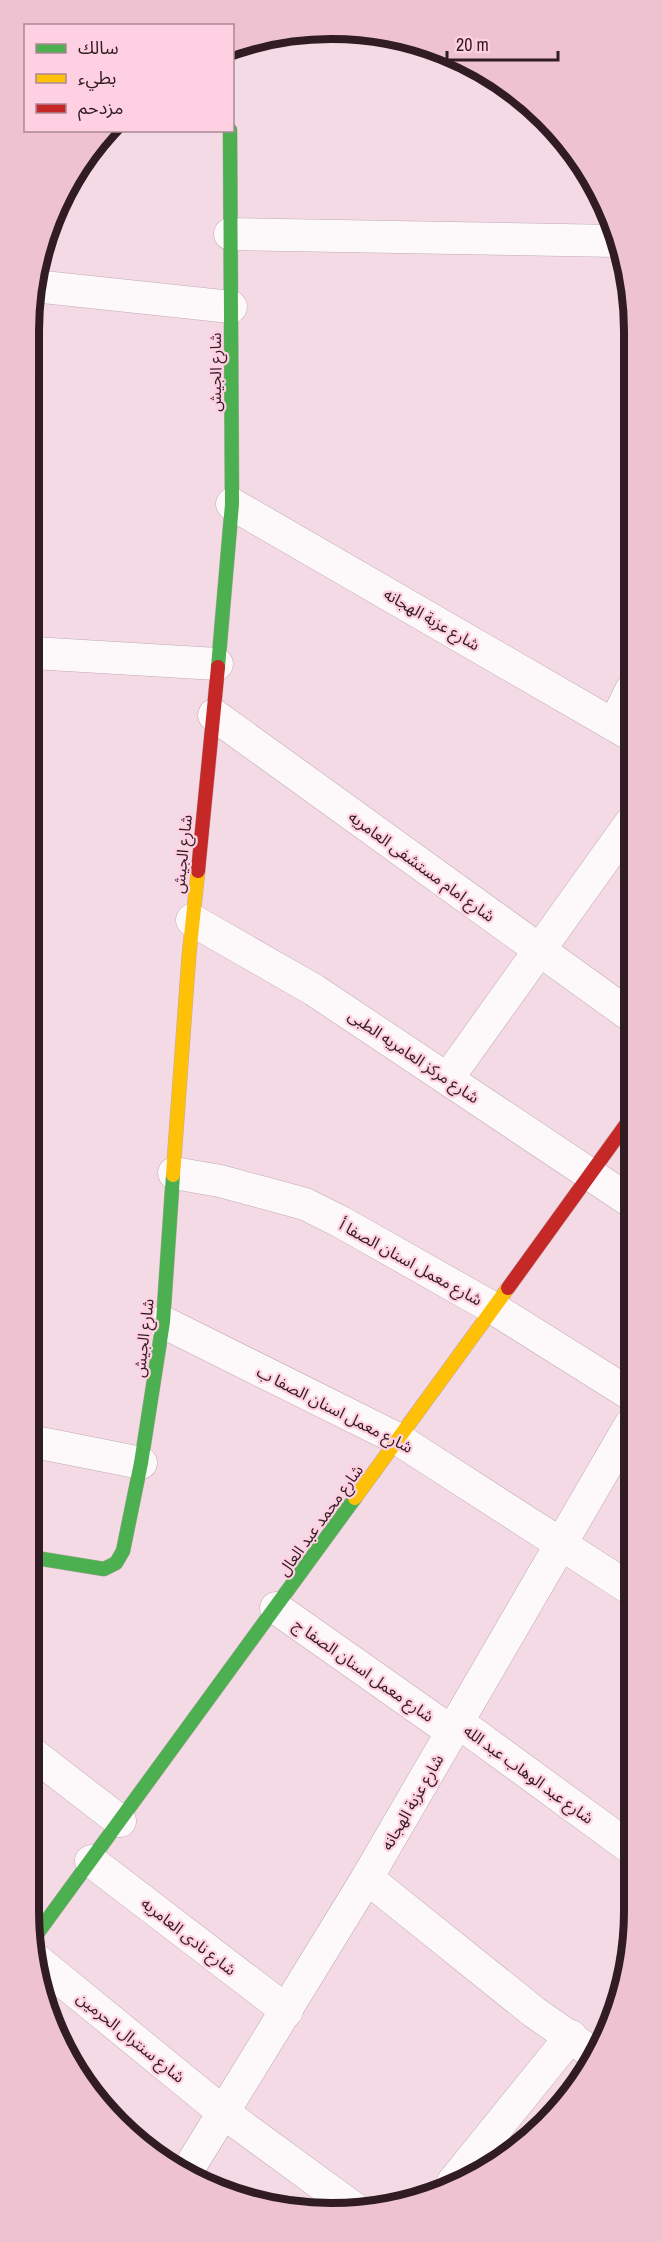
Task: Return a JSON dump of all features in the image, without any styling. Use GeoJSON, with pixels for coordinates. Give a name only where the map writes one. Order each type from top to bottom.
{"type":"FeatureCollection","features":[{"type":"Feature","properties":{"kind":"street","name":"شارع الجيش"},"geometry":{"type":"LineString","coordinates":[[39,1558],[104,1569],[116,1563],[123,1551],[141,1463],[163,1322],[192,920],[214,715],[232,504],[230,132]]}},
{"type":"Feature","properties":{"kind":"street"},"geometry":{"type":"LineString","coordinates":[[230,234],[609,241]]}},
{"type":"Feature","properties":{"kind":"street"},"geometry":{"type":"LineString","coordinates":[[43,287],[231,307]]}},
{"type":"Feature","properties":{"kind":"street","name":"شارع عزبة الهجانه"},"geometry":{"type":"LineString","coordinates":[[232,504],[622,730]]}},
{"type":"Feature","properties":{"kind":"street"},"geometry":{"type":"LineString","coordinates":[[39,653],[217,664]]}},
{"type":"Feature","properties":{"kind":"street","name":"شارع امام مستشفى العامريه"},"geometry":{"type":"LineString","coordinates":[[214,715],[624,1012]]}},
{"type":"Feature","properties":{"kind":"street"},"geometry":{"type":"LineString","coordinates":[[448,1078],[624,832]]}},
{"type":"Feature","properties":{"kind":"street","name":"شارع مركز العامريه الطبى"},"geometry":{"type":"LineString","coordinates":[[192,920],[314,990],[624,1197]]}},
{"type":"Feature","properties":{"kind":"street","name":"شارع محمد عبد العال"},"geometry":{"type":"LineString","coordinates":[[40,1930],[624,1127]]}},
{"type":"Feature","properties":{"kind":"street","name":"شارع معمل اسنان الصفا أ"},"geometry":{"type":"LineString","coordinates":[[174,1173],[220,1182],[305,1204],[341,1221],[493,1308],[624,1390]]}},
{"type":"Feature","properties":{"kind":"street","name":"شارع معمل اسنان الصفا ب"},"geometry":{"type":"LineString","coordinates":[[163,1322],[398,1438],[624,1585]]}},
{"type":"Feature","properties":{"kind":"street","name":"شارع عزبة الهجانه"},"geometry":{"type":"LineString","coordinates":[[190,2167],[367,1878],[624,1435]]}},
{"type":"Feature","properties":{"kind":"street"},"geometry":{"type":"LineString","coordinates":[[39,1443],[141,1463]]}},
{"type":"Feature","properties":{"kind":"street","name":"شارع معمل اسنان الصفا ج"},"geometry":{"type":"LineString","coordinates":[[276,1608],[455,1727]]}},
{"type":"Feature","properties":{"kind":"street","name":"شارع عبد الوهاب عبد الله"},"geometry":{"type":"LineString","coordinates":[[455,1727],[624,1844]]}},
{"type":"Feature","properties":{"kind":"street"},"geometry":{"type":"LineString","coordinates":[[39,1759],[120,1821]]}},
{"type":"Feature","properties":{"kind":"street","name":"شارع نادى العامريه"},"geometry":{"type":"LineString","coordinates":[[91,1861],[287,2011]]}},
{"type":"Feature","properties":{"kind":"street"},"geometry":{"type":"LineString","coordinates":[[367,1878],[534,2012],[582,2045],[462,2172]]}},
{"type":"Feature","properties":{"kind":"street","name":"شارع سنترال الحرمين"},"geometry":{"type":"LineString","coordinates":[[45,1966],[224,2113],[346,2202]]}},
{"type":"Feature","properties":{"kind":"traffic: fast"},"geometry":{"type":"LineString","coordinates":[[218,667],[232,504],[230,132]]}},
{"type":"Feature","properties":{"kind":"traffic: fast"},"geometry":{"type":"LineString","coordinates":[[39,1558],[104,1569],[116,1563],[123,1551],[141,1463],[163,1322],[173,1175]]}},
{"type":"Feature","properties":{"kind":"traffic: fast"},"geometry":{"type":"LineString","coordinates":[[40,1930],[355,1498]]}},
{"type":"Feature","properties":{"kind":"traffic: slow"},"geometry":{"type":"LineString","coordinates":[[173,1175],[189,955],[198,871]]}},
{"type":"Feature","properties":{"kind":"traffic: slow"},"geometry":{"type":"LineString","coordinates":[[355,1498],[508,1288]]}},
{"type":"Feature","properties":{"kind":"traffic: jam"},"geometry":{"type":"LineString","coordinates":[[198,871],[218,667]]}},
{"type":"Feature","properties":{"kind":"traffic: jam"},"geometry":{"type":"LineString","coordinates":[[508,1288],[624,1127]]}}]}
